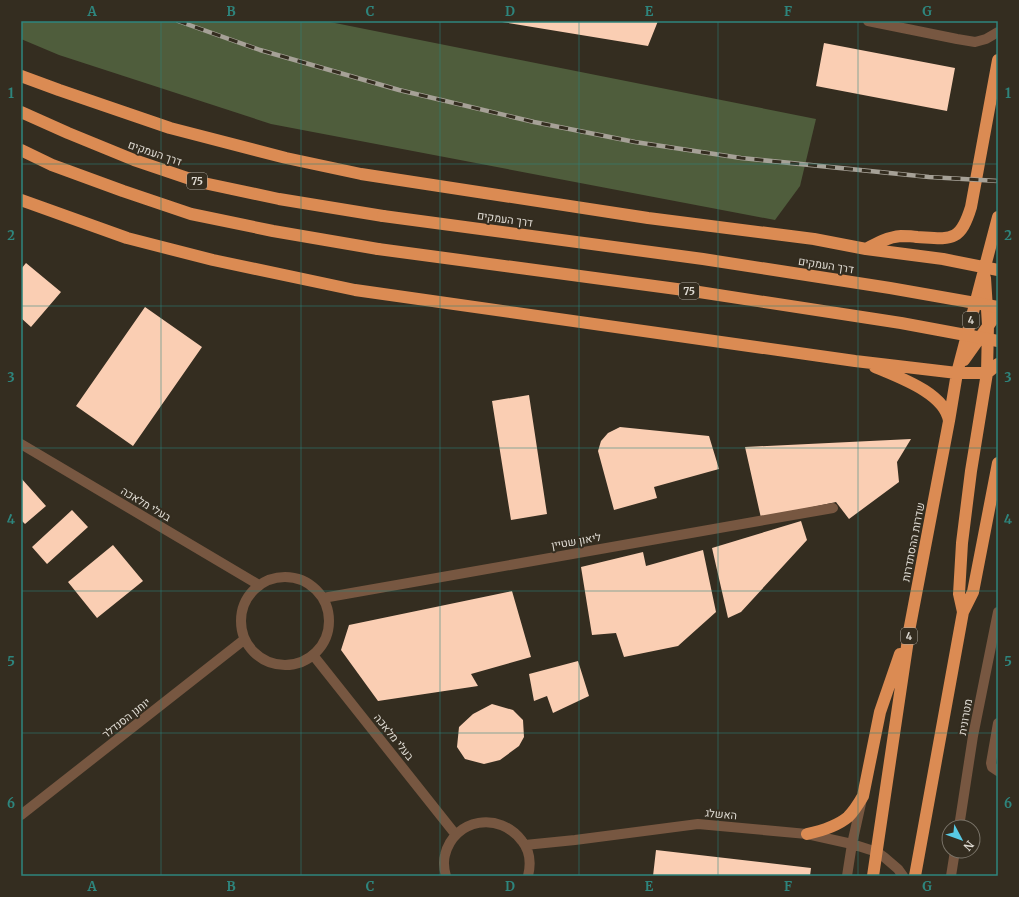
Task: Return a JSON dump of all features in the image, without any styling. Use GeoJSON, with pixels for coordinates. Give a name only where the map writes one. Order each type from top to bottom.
{"type":"FeatureCollection","features":[{"type":"Feature","properties":{"kind":"highway"},"geometry":{"type":"LineString","coordinates":[[866,249],[883,241],[902,236],[948,238],[957,234],[962,228],[967,220],[971,207],[998,60]]}},
{"type":"Feature","properties":{"kind":"highway"},"geometry":{"type":"LineString","coordinates":[[21,76],[170,128],[286,158],[361,174],[648,218],[814,239],[866,249],[943,259],[998,270]]}},
{"type":"Feature","properties":{"kind":"highway","name":"דרך העמקים"},"geometry":{"type":"LineString","coordinates":[[21,112],[127,157],[200,182],[279,199],[383,216],[703,259],[890,288],[998,308]]}},
{"type":"Feature","properties":{"kind":"highway","name":"75"},"geometry":{"type":"LineString","coordinates":[[21,150],[123,192],[191,214],[273,231],[378,249],[699,292],[901,323],[998,341]]}},
{"type":"Feature","properties":{"kind":"highway"},"geometry":{"type":"LineString","coordinates":[[21,200],[127,238],[213,260],[355,290],[855,361],[957,373],[992,373]]}},
{"type":"Feature","properties":{"kind":"highway","name":"שדרות ההסתדרות"},"geometry":{"type":"LineString","coordinates":[[873,876],[910,626],[957,373],[998,217]]}},
{"type":"Feature","properties":{"kind":"highway"},"geometry":{"type":"LineString","coordinates":[[963,612],[959,594],[962,543],[971,471],[992,373],[985,267]]}},
{"type":"Feature","properties":{"kind":"highway"},"geometry":{"type":"LineString","coordinates":[[957,373],[965,357],[998,312]]}},
{"type":"Feature","properties":{"kind":"highway"},"geometry":{"type":"LineString","coordinates":[[855,361],[885,371],[924,390],[943,406],[948,414],[949,421]]}},
{"type":"Feature","properties":{"kind":"highway"},"geometry":{"type":"LineString","coordinates":[[992,373],[998,364]]}},
{"type":"Feature","properties":{"kind":"highway"},"geometry":{"type":"LineString","coordinates":[[915,876],[963,612],[973,592],[998,463]]}},
{"type":"Feature","properties":{"kind":"highway"},"geometry":{"type":"LineString","coordinates":[[990,504],[998,486]]}},
{"type":"Feature","properties":{"kind":"highway"},"geometry":{"type":"LineString","coordinates":[[807,834],[830,827],[841,821],[852,812],[863,796],[880,712],[910,626]]}},
{"type":"Feature","properties":{"kind":"street"},"geometry":{"type":"LineString","coordinates":[[868,21],[975,42],[986,39],[998,32]]}},
{"type":"Feature","properties":{"kind":"street","name":"בעלי מלאכה"},"geometry":{"type":"LineString","coordinates":[[21,444],[259,586]]}},
{"type":"Feature","properties":{"kind":"street","name":"ליאון שטיין"},"geometry":{"type":"LineString","coordinates":[[323,598],[833,508]]}},
{"type":"Feature","properties":{"kind":"street"},"geometry":{"type":"LineString","coordinates":[[287,577],[301,580],[313,587],[323,598],[328,610],[329,622],[327,634],[321,646],[313,655],[301,662],[288,665],[275,664],[263,659],[252,650],[245,639],[241,625],[242,610],[249,596],[259,586],[272,579],[287,577]]}},
{"type":"Feature","properties":{"kind":"street","name":"מטרונית"},"geometry":{"type":"LineString","coordinates":[[960,819],[974,729],[998,612]]}},
{"type":"Feature","properties":{"kind":"street","name":"יוחנן הסנדלר"},"geometry":{"type":"LineString","coordinates":[[21,815],[245,639]]}},
{"type":"Feature","properties":{"kind":"street","name":"בעלי מלאכה"},"geometry":{"type":"LineString","coordinates":[[313,655],[456,835]]}},
{"type":"Feature","properties":{"kind":"street"},"geometry":{"type":"LineString","coordinates":[[998,723],[991,763],[992,767],[998,771]]}},
{"type":"Feature","properties":{"kind":"street"},"geometry":{"type":"LineString","coordinates":[[848,876],[852,844],[863,796]]}},
{"type":"Feature","properties":{"kind":"street"},"geometry":{"type":"LineString","coordinates":[[446,876],[444,867],[445,855],[449,844],[456,835],[467,826],[479,822],[493,822],[506,826],[517,834],[525,845],[529,857],[528,876]]}},
{"type":"Feature","properties":{"kind":"street","name":"האשלג"},"geometry":{"type":"LineString","coordinates":[[525,845],[698,824],[807,834],[852,844],[877,852],[890,862],[903,876]]}},
{"type":"Feature","properties":{"kind":"street"},"geometry":{"type":"LineString","coordinates":[[951,876],[954,859]]}},
{"type":"Feature","properties":{"kind":"green space"},"geometry":{"type":"Polygon","coordinates":[[[21,21],[325,21],[816,119],[800,186],[775,220],[271,124],[59,55],[21,39],[21,21]]]}},
{"type":"Feature","properties":{"kind":"building"},"geometry":{"type":"Polygon","coordinates":[[[502,21],[658,21],[648,46],[502,21]]]}},
{"type":"Feature","properties":{"kind":"building"},"geometry":{"type":"Polygon","coordinates":[[[824,43],[955,68],[947,111],[816,86],[824,43]]]}},
{"type":"Feature","properties":{"kind":"building"},"geometry":{"type":"Polygon","coordinates":[[[26,263],[61,292],[31,327],[21,318],[21,269],[26,263]]]}},
{"type":"Feature","properties":{"kind":"building"},"geometry":{"type":"Polygon","coordinates":[[[145,307],[202,347],[133,446],[76,406],[145,307]]]}},
{"type":"Feature","properties":{"kind":"building"},"geometry":{"type":"Polygon","coordinates":[[[529,395],[547,514],[511,520],[492,401],[529,395]]]}},
{"type":"Feature","properties":{"kind":"building"},"geometry":{"type":"Polygon","coordinates":[[[620,427],[709,436],[719,469],[654,487],[657,498],[614,510],[598,451],[601,441],[608,433],[620,427]]]}},
{"type":"Feature","properties":{"kind":"building"},"geometry":{"type":"Polygon","coordinates":[[[911,439],[897,462],[899,482],[849,519],[836,502],[761,518],[745,447],[911,439]]]}},
{"type":"Feature","properties":{"kind":"building"},"geometry":{"type":"Polygon","coordinates":[[[21,478],[46,506],[25,524],[21,520],[21,478]]]}},
{"type":"Feature","properties":{"kind":"building"},"geometry":{"type":"Polygon","coordinates":[[[72,510],[88,527],[47,564],[32,547],[72,510]]]}},
{"type":"Feature","properties":{"kind":"building"},"geometry":{"type":"Polygon","coordinates":[[[801,521],[807,540],[741,612],[728,618],[712,548],[801,521]]]}},
{"type":"Feature","properties":{"kind":"building"},"geometry":{"type":"Polygon","coordinates":[[[113,545],[143,581],[97,618],[68,582],[113,545]]]}},
{"type":"Feature","properties":{"kind":"building"},"geometry":{"type":"Polygon","coordinates":[[[703,550],[716,612],[678,646],[624,657],[616,633],[592,635],[581,567],[643,552],[646,566],[703,550]]]}},
{"type":"Feature","properties":{"kind":"building"},"geometry":{"type":"Polygon","coordinates":[[[512,591],[531,657],[471,674],[478,686],[378,701],[341,650],[349,625],[512,591]]]}},
{"type":"Feature","properties":{"kind":"building"},"geometry":{"type":"Polygon","coordinates":[[[578,661],[589,696],[553,713],[547,696],[534,701],[529,674],[578,661]]]}},
{"type":"Feature","properties":{"kind":"building"},"geometry":{"type":"Polygon","coordinates":[[[492,704],[513,710],[523,720],[524,737],[519,746],[500,760],[484,764],[465,759],[457,747],[459,727],[473,714],[492,704]]]}},
{"type":"Feature","properties":{"kind":"building"},"geometry":{"type":"Polygon","coordinates":[[[656,850],[811,868],[810,876],[653,876],[656,850]]]}},
{"type":"Feature","properties":{"kind":"railway"},"geometry":{"type":"LineString","coordinates":[[178,21],[260,50],[399,90],[534,122],[635,142],[741,158],[929,177],[998,181]]}}]}
